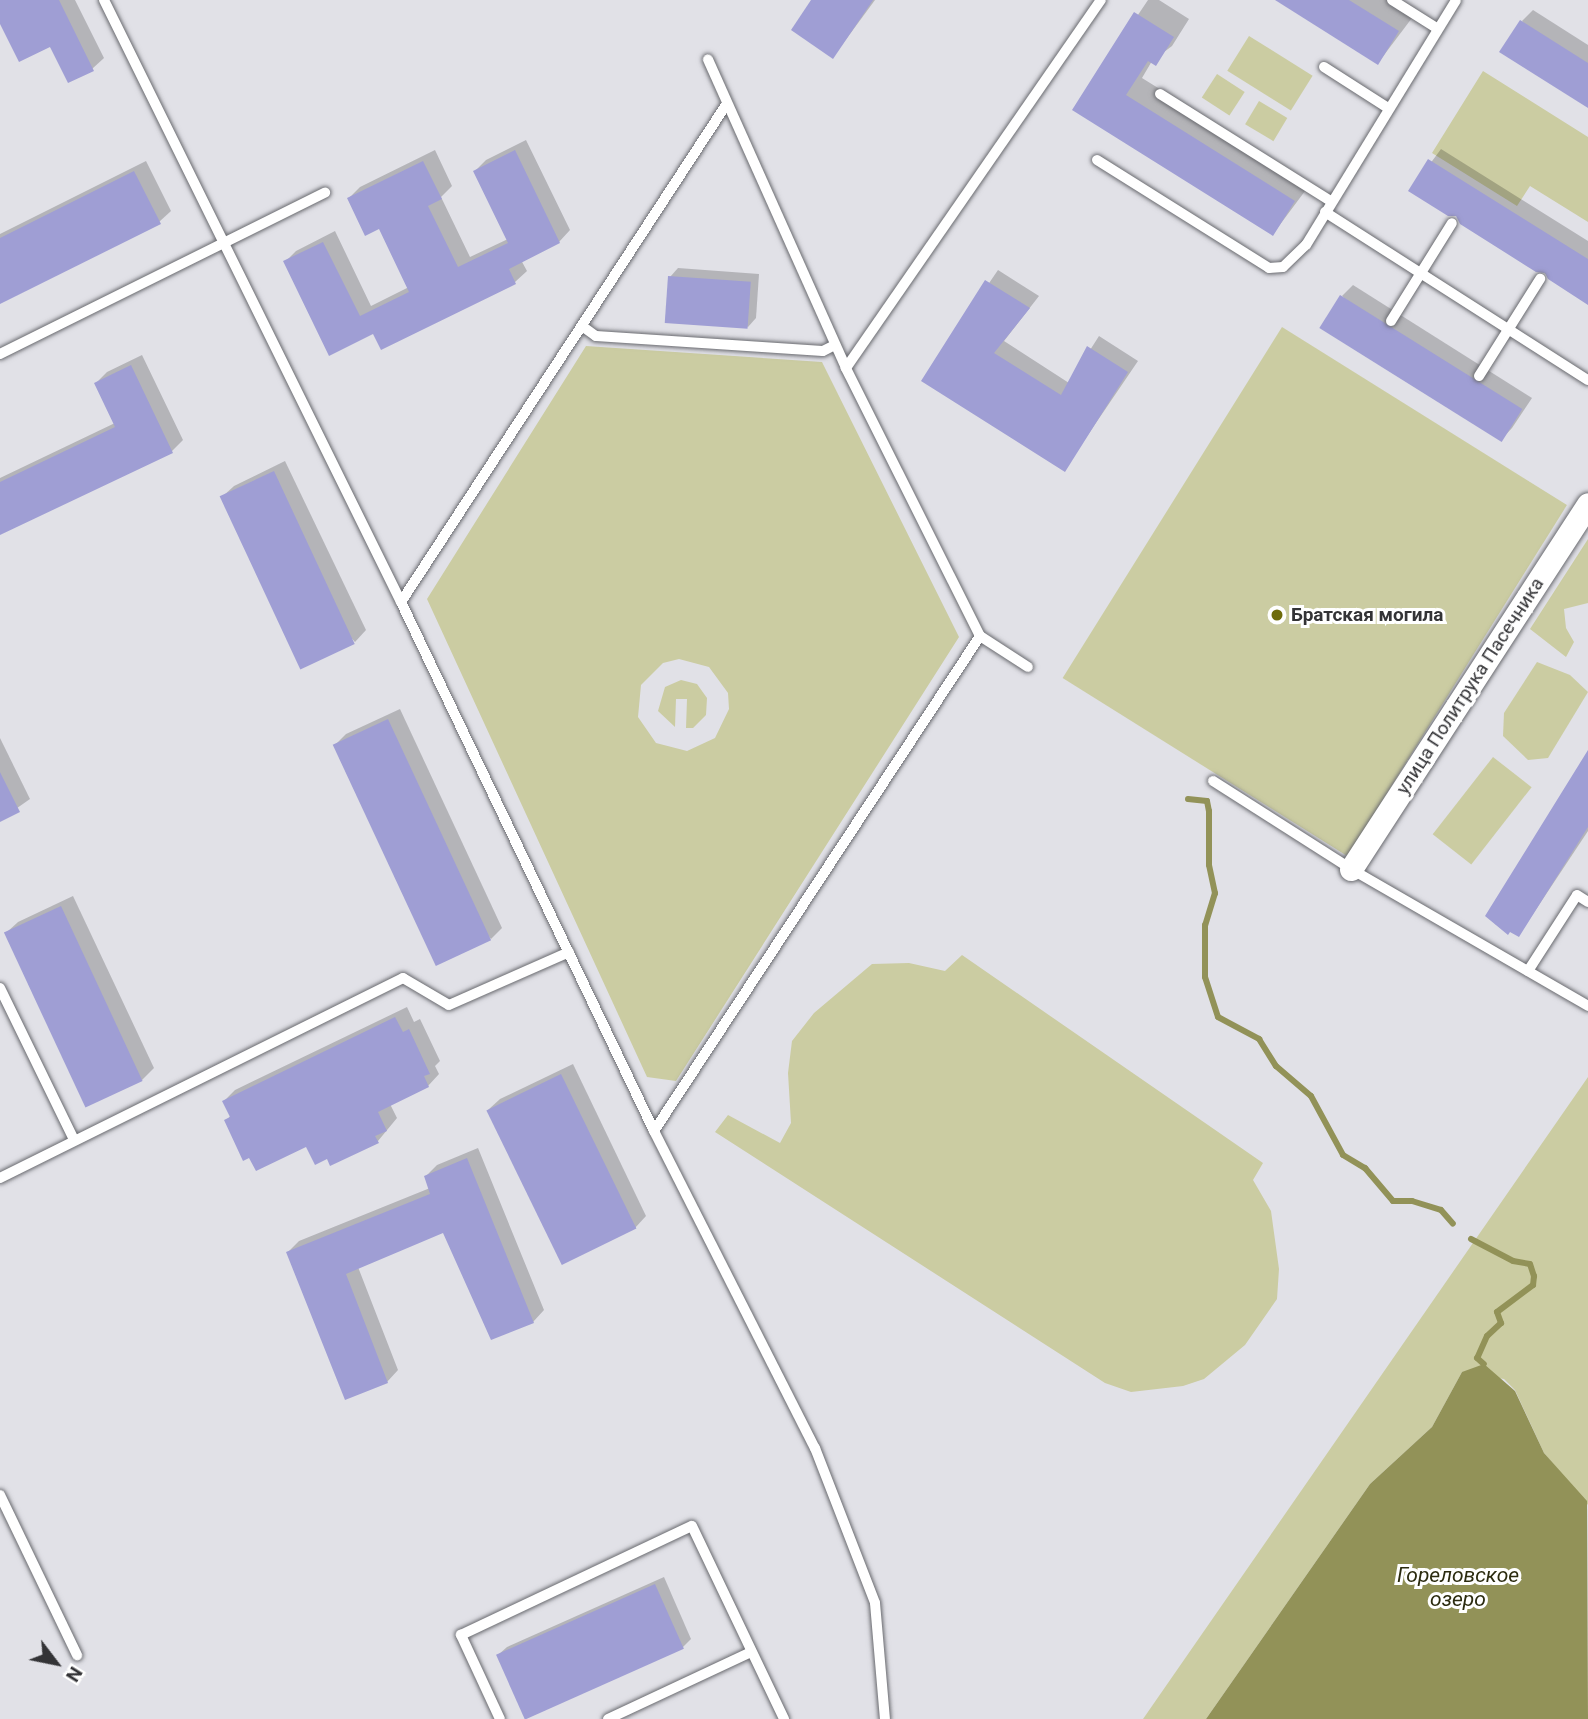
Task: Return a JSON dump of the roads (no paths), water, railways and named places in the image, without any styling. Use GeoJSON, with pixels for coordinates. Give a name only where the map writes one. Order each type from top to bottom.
{"type":"FeatureCollection","features":[{"type":"Feature","properties":{"kind":"street","name":"улица Политрука Пасечника"},"geometry":{"type":"LineString","coordinates":[[1352,869],[1588,504]]}},
{"type":"Feature","properties":{"kind":"lane"},"geometry":{"type":"LineString","coordinates":[[104,0],[222,245],[401,602],[654,1131],[815,1448],[875,1603],[885,1719]]}},
{"type":"Feature","properties":{"kind":"lane"},"geometry":{"type":"LineString","coordinates":[[846,368],[1101,0]]}},
{"type":"Feature","properties":{"kind":"lane"},"geometry":{"type":"LineString","coordinates":[[1392,0],[1438,29]]}},
{"type":"Feature","properties":{"kind":"lane"},"geometry":{"type":"LineString","coordinates":[[1097,160],[1269,268],[1283,267],[1294,258],[1325,212],[1329,201],[1456,0]]}},
{"type":"Feature","properties":{"kind":"lane"},"geometry":{"type":"LineString","coordinates":[[708,59],[726,105],[835,345],[980,636],[1028,667]]}},
{"type":"Feature","properties":{"kind":"lane"},"geometry":{"type":"LineString","coordinates":[[1324,68],[1388,108]]}},
{"type":"Feature","properties":{"kind":"lane"},"geometry":{"type":"LineString","coordinates":[[1160,94],[1329,201]]}},
{"type":"Feature","properties":{"kind":"lane"},"geometry":{"type":"LineString","coordinates":[[401,602],[726,105]]}},
{"type":"Feature","properties":{"kind":"lane"},"geometry":{"type":"LineString","coordinates":[[0,354],[325,193]]}},
{"type":"Feature","properties":{"kind":"lane"},"geometry":{"type":"LineString","coordinates":[[1325,212],[1588,380]]}},
{"type":"Feature","properties":{"kind":"lane"},"geometry":{"type":"LineString","coordinates":[[1391,321],[1452,223]]}},
{"type":"Feature","properties":{"kind":"lane"},"geometry":{"type":"LineString","coordinates":[[1479,376],[1540,279]]}},
{"type":"Feature","properties":{"kind":"lane"},"geometry":{"type":"LineString","coordinates":[[582,326],[596,336],[823,351],[835,345]]}},
{"type":"Feature","properties":{"kind":"lane"},"geometry":{"type":"LineString","coordinates":[[654,1131],[980,636]]}},
{"type":"Feature","properties":{"kind":"lane"},"geometry":{"type":"LineString","coordinates":[[1213,781],[1352,869],[1588,1006]]}},
{"type":"Feature","properties":{"kind":"lane"},"geometry":{"type":"LineString","coordinates":[[1528,971],[1577,895],[1588,902]]}},
{"type":"Feature","properties":{"kind":"lane"},"geometry":{"type":"LineString","coordinates":[[0,1178],[73,1138],[403,978],[449,1004],[569,952]]}},
{"type":"Feature","properties":{"kind":"lane"},"geometry":{"type":"LineString","coordinates":[[0,988],[73,1138]]}},
{"type":"Feature","properties":{"kind":"lane"},"geometry":{"type":"LineString","coordinates":[[0,1495],[77,1655]]}},
{"type":"Feature","properties":{"kind":"lane"},"geometry":{"type":"LineString","coordinates":[[500,1719],[461,1635],[692,1526],[784,1719]]}},
{"type":"Feature","properties":{"kind":"lane"},"geometry":{"type":"LineString","coordinates":[[608,1719],[751,1651]]}},
{"type":"Feature","properties":{"kind":"water","name":"Гореловское озеро"},"geometry":{"type":"Polygon","coordinates":[[[1484,1364],[1515,1391],[1544,1453],[1587,1501],[1588,1719],[1206,1719],[1370,1484],[1432,1427],[1462,1372],[1484,1364]]]}},
{"type":"Feature","properties":{"kind":"waterway"},"geometry":{"type":"LineString","coordinates":[[1188,799],[1207,801],[1209,811],[1209,865],[1215,893],[1205,925],[1205,977],[1218,1017],[1259,1039],[1276,1066],[1311,1096],[1343,1155],[1365,1168],[1393,1201],[1412,1201],[1441,1210],[1453,1224]]}},
{"type":"Feature","properties":{"kind":"waterway"},"geometry":{"type":"LineString","coordinates":[[1471,1239],[1513,1261],[1530,1264],[1534,1276],[1533,1285],[1497,1312],[1501,1323],[1487,1336],[1477,1358],[1484,1364]]}},
{"type":"Feature","properties":{"kind":"place","name":"Братская могила"},"geometry":{"type":"Point","coordinates":[1277,615]}}]}
